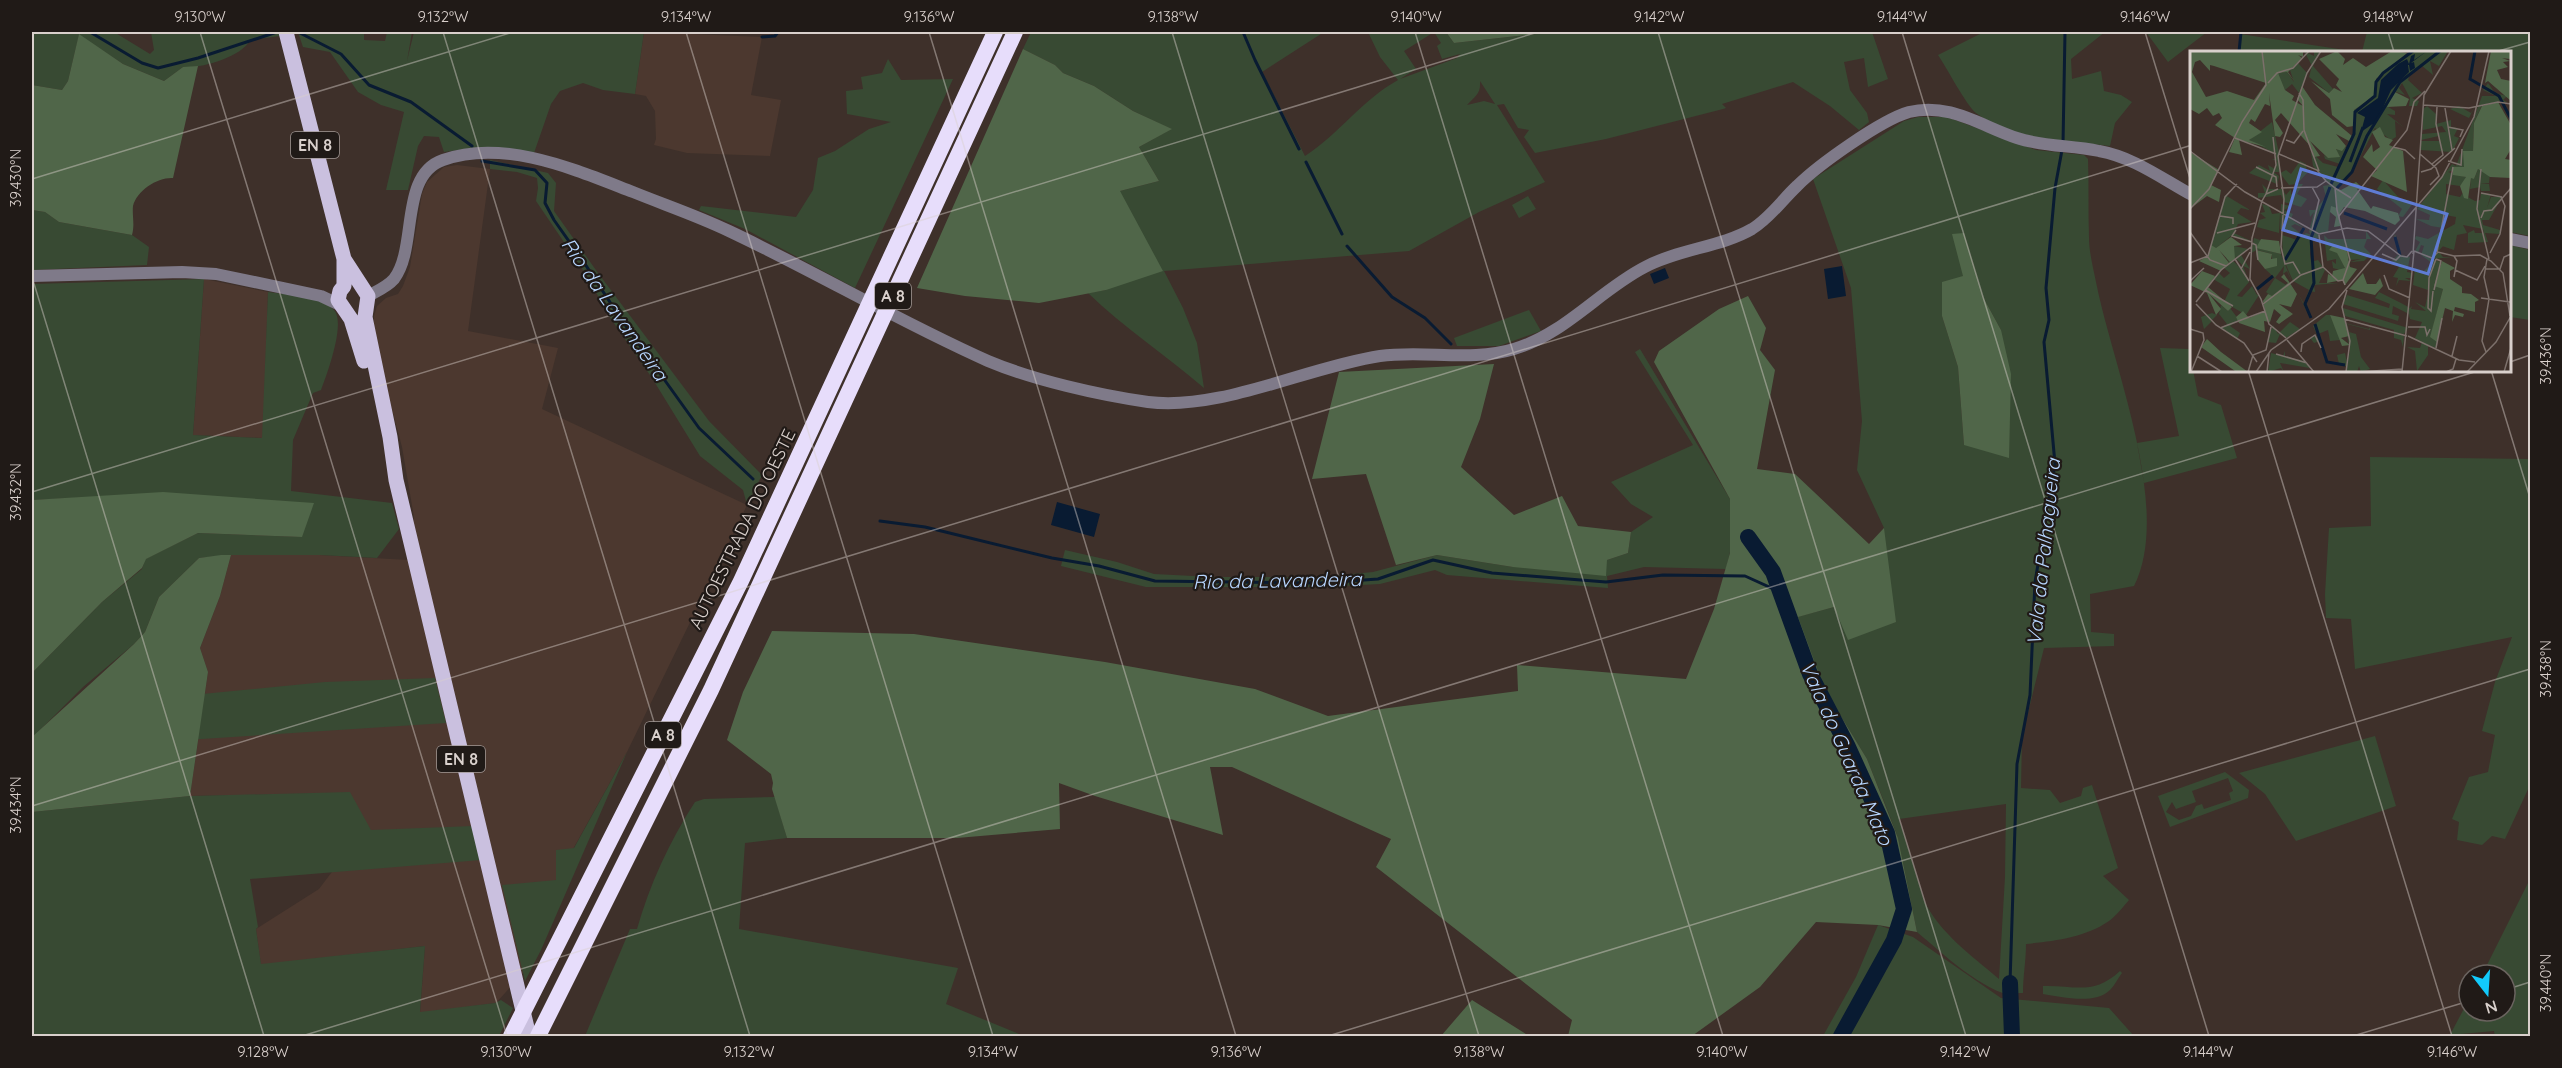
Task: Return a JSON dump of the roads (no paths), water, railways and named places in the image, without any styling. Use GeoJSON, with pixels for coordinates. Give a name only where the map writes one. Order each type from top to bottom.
{"type":"FeatureCollection","features":[{"type":"Feature","properties":{"kind":"highway","name":"AUTOESTRADA DO OESTE"},"geometry":{"type":"LineString","coordinates":[[511,1036],[741,581],[995,32]]}},
{"type":"Feature","properties":{"kind":"highway","name":"AUTOESTRADA DO OESTE"},"geometry":{"type":"LineString","coordinates":[[538,1036],[711,690],[1015,32]]}},
{"type":"Feature","properties":{"kind":"main road","name":"EN 8"},"geometry":{"type":"LineString","coordinates":[[286,32],[373,377],[383,439],[396,480],[529,1036]]}},
{"type":"Feature","properties":{"kind":"street"},"geometry":{"type":"LineString","coordinates":[[32,276],[205,273],[321,297],[353,296],[387,286],[399,270],[416,194],[425,171],[444,159],[467,155],[497,154],[545,160],[695,216],[734,233],[904,321],[1020,373],[1137,400],[1178,403],[1211,399],[1379,356],[1506,351],[1529,344],[1553,331],[1607,291],[1655,262],[1748,231],[1766,219],[1796,186],[1821,165],[1903,114],[1927,110],[1958,113],[2020,139],[2108,153],[2132,161],[2190,194]]}},
{"type":"Feature","properties":{"kind":"street"},"geometry":{"type":"LineString","coordinates":[[2511,239],[2530,243]]}},
{"type":"Feature","properties":{"kind":"water"},"geometry":{"type":"Polygon","coordinates":[[[1842,266],[1846,296],[1828,299],[1824,269],[1842,266]]]}},
{"type":"Feature","properties":{"kind":"water"},"geometry":{"type":"Polygon","coordinates":[[[1665,268],[1669,278],[1654,284],[1650,274],[1665,268]]]}},
{"type":"Feature","properties":{"kind":"water"},"geometry":{"type":"Polygon","coordinates":[[[1057,502],[1100,514],[1094,537],[1051,525],[1057,502]]]}},
{"type":"Feature","properties":{"kind":"waterway","name":"Rio da Lavandeira"},"geometry":{"type":"LineString","coordinates":[[90,32],[142,63],[158,68],[198,58],[277,32]]}},
{"type":"Feature","properties":{"kind":"waterway","name":"Rio da Lavandeira"},"geometry":{"type":"LineString","coordinates":[[298,32],[341,54],[369,85],[411,102],[472,146]]}},
{"type":"Feature","properties":{"kind":"waterway"},"geometry":{"type":"LineString","coordinates":[[762,37],[775,36],[778,32]]}},
{"type":"Feature","properties":{"kind":"waterway"},"geometry":{"type":"LineString","coordinates":[[1243,32],[1299,149]]}},
{"type":"Feature","properties":{"kind":"waterway","name":"Vala da Palhagueira"},"geometry":{"type":"LineString","coordinates":[[2063,144],[2065,32]]}},
{"type":"Feature","properties":{"kind":"waterway"},"geometry":{"type":"LineString","coordinates":[[2239,51],[2241,32]]}},
{"type":"Feature","properties":{"kind":"waterway","name":"Vala da Palhagueira"},"geometry":{"type":"LineString","coordinates":[[2010,983],[2017,764],[2030,695],[2035,582],[2055,464],[2044,342],[2049,320],[2046,288],[2055,188],[2062,150]]}},
{"type":"Feature","properties":{"kind":"waterway","name":"Rio da Lavandeira"},"geometry":{"type":"LineString","coordinates":[[482,161],[535,170],[547,183],[545,203],[554,220],[623,322],[699,428],[753,479]]}},
{"type":"Feature","properties":{"kind":"waterway"},"geometry":{"type":"LineString","coordinates":[[1306,162],[1342,234]]}},
{"type":"Feature","properties":{"kind":"waterway"},"geometry":{"type":"LineString","coordinates":[[1347,246],[1392,297],[1425,318],[1451,344]]}},
{"type":"Feature","properties":{"kind":"waterway","name":"Rio da Lavandeira"},"geometry":{"type":"LineString","coordinates":[[880,521],[925,527],[1052,558],[1099,566],[1155,581],[1321,583],[1378,579],[1433,560],[1492,573],[1606,582],[1663,575],[1745,576],[1780,592]]}},
{"type":"Feature","properties":{"kind":"waterway","name":"Vala do Guarda Mato"},"geometry":{"type":"LineString","coordinates":[[1748,537],[1773,572],[1810,674],[1848,747],[1887,833],[1904,909],[1894,940],[1841,1036]]}},
{"type":"Feature","properties":{"kind":"waterway","name":"Vala da Palhagueira"},"geometry":{"type":"LineString","coordinates":[[2010,983],[2012,1036]]}}]}
